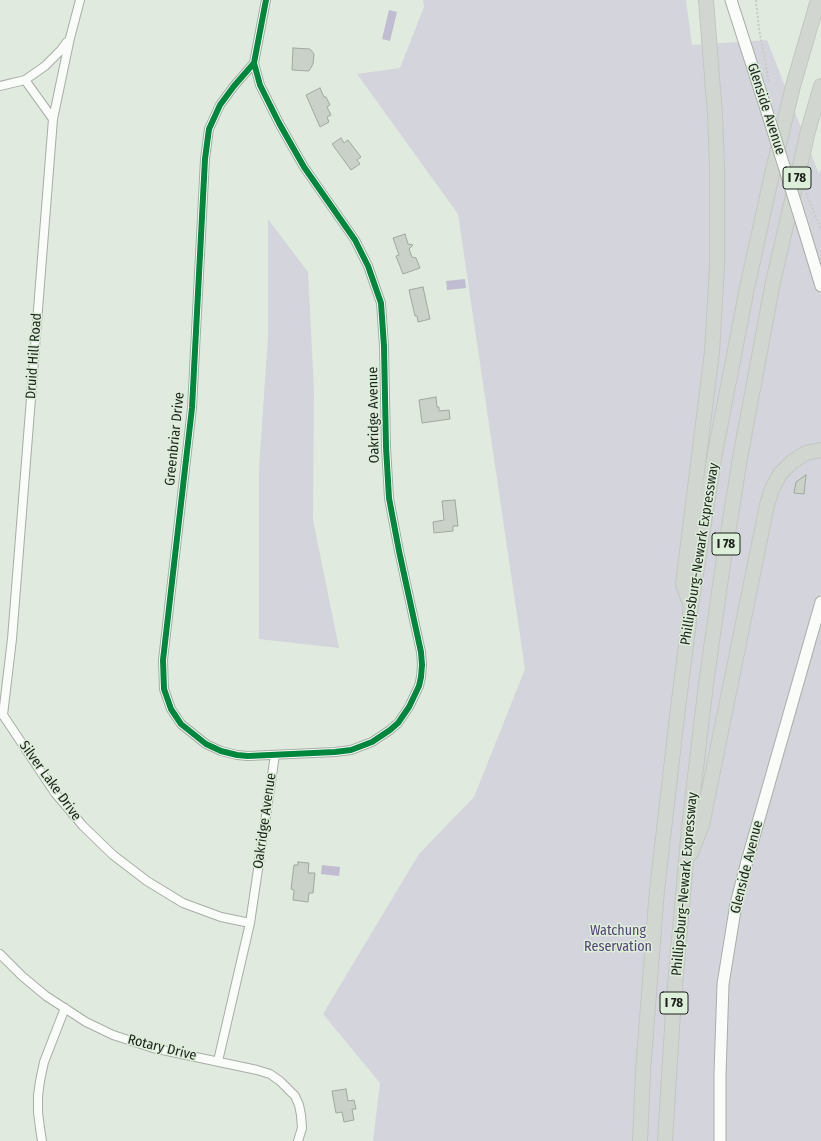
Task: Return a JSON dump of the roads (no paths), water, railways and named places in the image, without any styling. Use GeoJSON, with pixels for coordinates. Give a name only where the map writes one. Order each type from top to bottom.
{"type":"FeatureCollection","features":[{"type":"Feature","properties":{"kind":"highway"},"geometry":{"type":"LineString","coordinates":[[691,606],[683,584],[712,352],[717,266],[717,165],[715,115],[706,0]]}},
{"type":"Feature","properties":{"kind":"highway","name":"Phillipsburg-Newark Expressway"},"geometry":{"type":"LineString","coordinates":[[640,1141],[657,890],[691,606],[715,453],[747,288],[770,181],[793,86],[818,0]]}},
{"type":"Feature","properties":{"kind":"highway","name":"Phillipsburg-Newark Expressway"},"geometry":{"type":"LineString","coordinates":[[665,1141],[674,997],[685,866],[706,684],[722,571],[740,458],[773,282],[808,131],[821,86]]}},
{"type":"Feature","properties":{"kind":"highway"},"geometry":{"type":"LineString","coordinates":[[685,866],[702,826],[767,505],[772,489],[780,474],[792,462],[806,453],[821,450]]}},
{"type":"Feature","properties":{"kind":"main road","name":"Glenside Avenue"},"geometry":{"type":"LineString","coordinates":[[731,0],[821,286]]}},
{"type":"Feature","properties":{"kind":"main road","name":"Glenside Avenue"},"geometry":{"type":"LineString","coordinates":[[720,1141],[720,1074],[724,984],[736,904],[749,853],[821,602]]}},
{"type":"Feature","properties":{"kind":"street","name":"Druid Hill Road"},"geometry":{"type":"LineString","coordinates":[[1,714],[12,639],[53,119],[70,38],[80,0]]}},
{"type":"Feature","properties":{"kind":"street","name":"Oakridge Avenue"},"geometry":{"type":"LineString","coordinates":[[218,1061],[250,923],[275,755],[351,750],[380,738],[398,723],[409,707],[419,686],[422,665],[421,652],[389,498],[386,447],[384,346],[381,303],[368,266],[355,240],[304,167],[279,123],[260,85],[254,63],[266,0]]}},
{"type":"Feature","properties":{"kind":"street"},"geometry":{"type":"LineString","coordinates":[[0,86],[25,80],[45,66],[62,50],[70,38]]}},
{"type":"Feature","properties":{"kind":"street","name":"Greenbriar Drive"},"geometry":{"type":"LineString","coordinates":[[254,63],[220,105],[209,129],[205,159],[192,408],[163,676],[164,689],[171,709],[176,717],[190,732],[206,744],[221,751],[237,755],[275,755]]}},
{"type":"Feature","properties":{"kind":"street"},"geometry":{"type":"LineString","coordinates":[[25,80],[53,119]]}},
{"type":"Feature","properties":{"kind":"street","name":"Silver Lake Drive"},"geometry":{"type":"LineString","coordinates":[[1,714],[55,794],[83,826],[113,855],[147,881],[183,904],[221,917],[250,923]]}},
{"type":"Feature","properties":{"kind":"street","name":"Rotary Drive"},"geometry":{"type":"LineString","coordinates":[[0,954],[22,976],[46,996],[86,1022],[113,1035],[152,1048],[218,1061],[270,1074],[280,1081],[295,1096],[299,1105],[302,1128],[298,1141]]}},
{"type":"Feature","properties":{"kind":"street"},"geometry":{"type":"LineString","coordinates":[[42,1141],[38,1112],[40,1081],[44,1062],[65,1008]]}},
{"type":"Feature","properties":{"kind":"park label","name":"Watchung Reservation"},"geometry":{"type":"Point","coordinates":[618,940]}}]}
